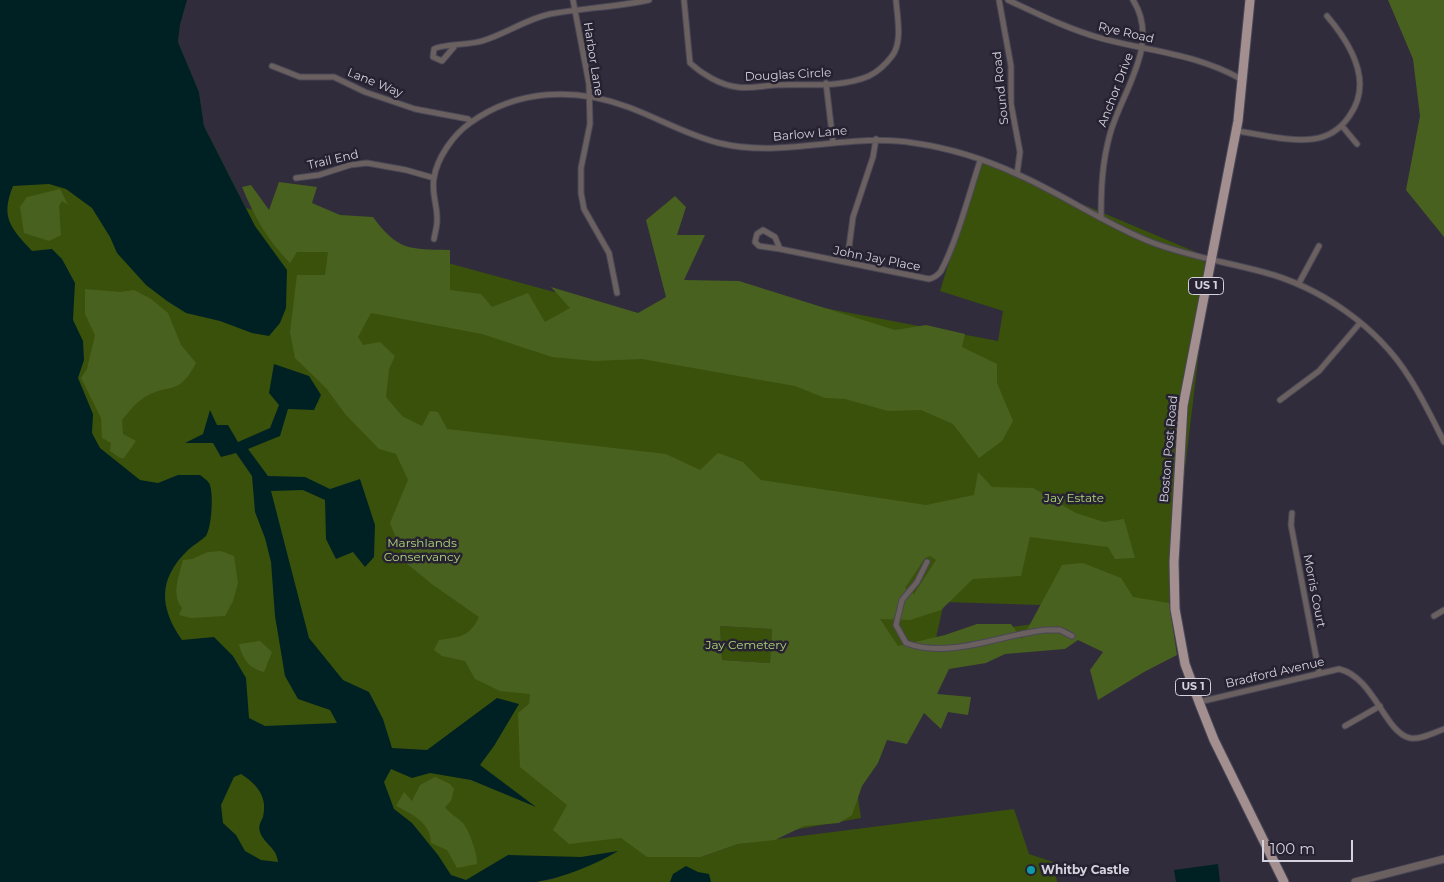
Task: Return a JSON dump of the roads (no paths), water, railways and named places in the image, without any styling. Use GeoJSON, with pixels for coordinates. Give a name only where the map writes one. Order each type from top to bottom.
{"type":"FeatureCollection","features":[{"type":"Feature","properties":{"kind":"main road","name":"Boston Post Road"},"geometry":{"type":"LineString","coordinates":[[1250,0],[1236,131],[1183,406],[1174,562],[1175,609],[1181,648],[1214,740],[1284,882]]}},
{"type":"Feature","properties":{"kind":"street","name":"Harbor Lane"},"geometry":{"type":"LineString","coordinates":[[573,0],[589,84],[590,124],[581,168],[581,193],[584,208],[609,253],[617,293]]}},
{"type":"Feature","properties":{"kind":"street"},"geometry":{"type":"LineString","coordinates":[[454,47],[484,41],[527,21],[550,14],[649,0]]}},
{"type":"Feature","properties":{"kind":"street","name":"Douglas Circle"},"geometry":{"type":"LineString","coordinates":[[684,0],[690,63],[708,77],[736,87],[845,82],[867,77],[879,70],[893,54],[898,32],[896,0]]}},
{"type":"Feature","properties":{"kind":"street","name":"Sound Road"},"geometry":{"type":"LineString","coordinates":[[999,0],[1011,66],[1011,104],[1020,152],[1016,174]]}},
{"type":"Feature","properties":{"kind":"street","name":"Rye Road"},"geometry":{"type":"LineString","coordinates":[[1008,0],[1098,38],[1142,48],[1171,52],[1205,62],[1242,79]]}},
{"type":"Feature","properties":{"kind":"street","name":"Anchor Drive"},"geometry":{"type":"LineString","coordinates":[[1101,218],[1101,174],[1109,136],[1138,66],[1142,48],[1143,24],[1134,0]]}},
{"type":"Feature","properties":{"kind":"street"},"geometry":{"type":"LineString","coordinates":[[1236,131],[1311,139],[1322,137],[1342,126],[1357,102],[1361,91],[1360,79],[1351,50],[1327,16]]}},
{"type":"Feature","properties":{"kind":"street","name":"Lane Way"},"geometry":{"type":"LineString","coordinates":[[272,66],[300,77],[334,78],[364,92],[415,109],[468,119],[471,122]]}},
{"type":"Feature","properties":{"kind":"street"},"geometry":{"type":"LineString","coordinates":[[826,83],[833,142]]}},
{"type":"Feature","properties":{"kind":"street","name":"Barlow Lane"},"geometry":{"type":"LineString","coordinates":[[434,239],[438,221],[434,178],[445,150],[453,139],[471,122],[518,100],[538,95],[566,93],[589,96],[629,107],[720,144],[782,147],[876,139],[916,143],[980,161],[1016,174],[1151,242],[1299,283],[1340,308],[1360,323],[1391,353],[1409,376],[1444,442]]}},
{"type":"Feature","properties":{"kind":"street"},"geometry":{"type":"LineString","coordinates":[[1342,126],[1357,144]]}},
{"type":"Feature","properties":{"kind":"street"},"geometry":{"type":"LineString","coordinates":[[847,262],[853,217],[876,139]]}},
{"type":"Feature","properties":{"kind":"street","name":"John Jay Place"},"geometry":{"type":"LineString","coordinates":[[780,248],[770,233],[763,230],[756,234],[755,242],[759,246],[780,248],[929,279],[935,277],[940,272],[949,252],[980,161]]}},
{"type":"Feature","properties":{"kind":"street","name":"Trail End"},"geometry":{"type":"LineString","coordinates":[[296,178],[319,175],[350,165],[367,163],[406,170],[434,178]]}},
{"type":"Feature","properties":{"kind":"street"},"geometry":{"type":"LineString","coordinates":[[1299,283],[1319,246]]}},
{"type":"Feature","properties":{"kind":"street"},"geometry":{"type":"LineString","coordinates":[[1280,400],[1319,371],[1360,323]]}},
{"type":"Feature","properties":{"kind":"street","name":"Morris Court"},"geometry":{"type":"LineString","coordinates":[[1292,513],[1291,525],[1318,672]]}},
{"type":"Feature","properties":{"kind":"street"},"geometry":{"type":"LineString","coordinates":[[927,562],[917,582],[902,600],[896,625],[906,643],[929,650],[1045,630],[1060,630],[1072,636]]}},
{"type":"Feature","properties":{"kind":"street"},"geometry":{"type":"LineString","coordinates":[[1434,616],[1444,610]]}},
{"type":"Feature","properties":{"kind":"street","name":"Bradford Avenue"},"geometry":{"type":"LineString","coordinates":[[1199,702],[1318,672],[1339,669],[1358,677],[1396,728],[1409,738],[1444,729]]}},
{"type":"Feature","properties":{"kind":"street"},"geometry":{"type":"LineString","coordinates":[[1345,726],[1380,706]]}},
{"type":"Feature","properties":{"kind":"street"},"geometry":{"type":"LineString","coordinates":[[1356,882],[1444,859]]}},
{"type":"Feature","properties":{"kind":"place","name":"Whitby Castle"},"geometry":{"type":"Point","coordinates":[1031,870]}},
{"type":"Feature","properties":{"kind":"park label","name":"Jay Estate"},"geometry":{"type":"Point","coordinates":[1074,498]}},
{"type":"Feature","properties":{"kind":"park label","name":"Marshlands Conservancy"},"geometry":{"type":"Point","coordinates":[422,550]}},
{"type":"Feature","properties":{"kind":"park label","name":"Jay Cemetery"},"geometry":{"type":"Point","coordinates":[746,645]}}]}
